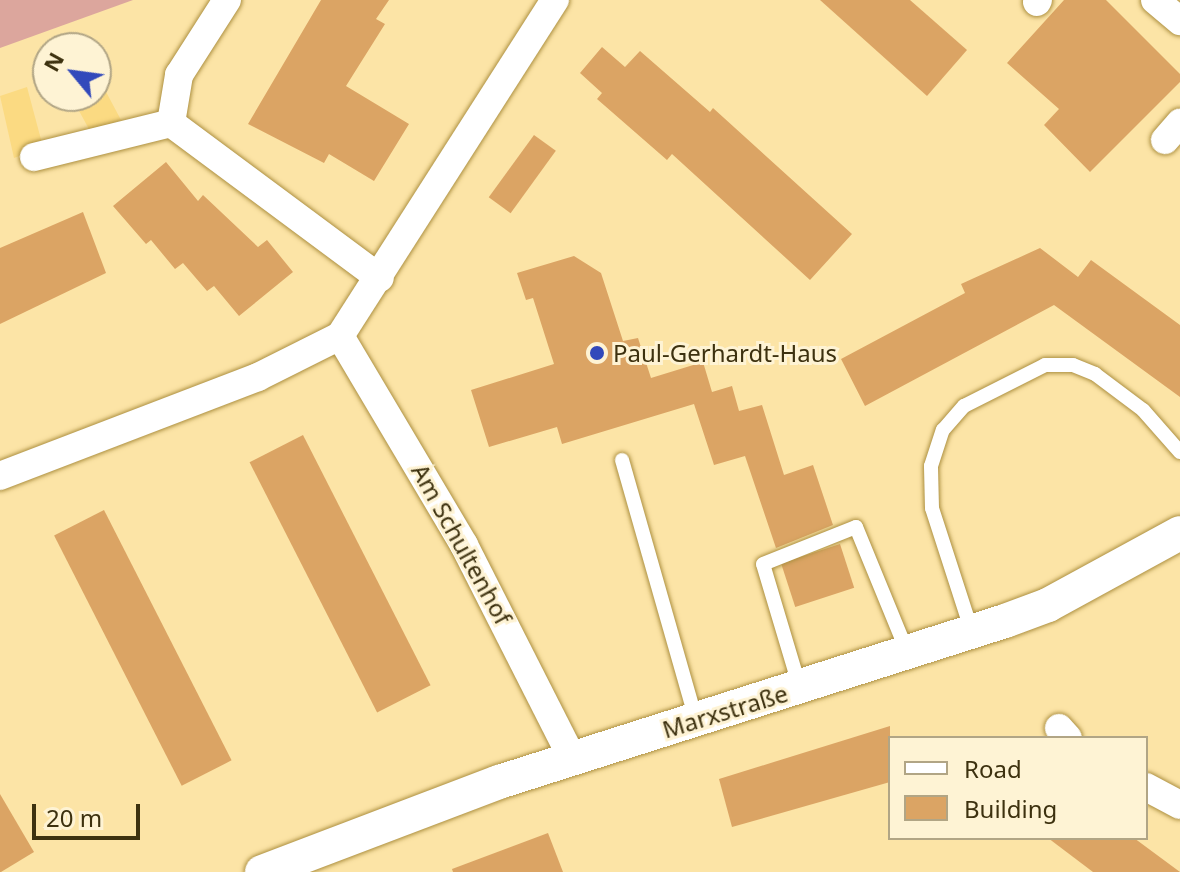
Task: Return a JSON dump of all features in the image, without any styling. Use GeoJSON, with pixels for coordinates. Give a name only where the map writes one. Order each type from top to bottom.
{"type":"FeatureCollection","features":[{"type":"Feature","properties":{"kind":"street"},"geometry":{"type":"LineString","coordinates":[[171,123],[179,75],[227,0]]}},
{"type":"Feature","properties":{"kind":"street"},"geometry":{"type":"LineString","coordinates":[[0,476],[258,377],[340,336],[380,278],[555,0]]}},
{"type":"Feature","properties":{"kind":"street"},"geometry":{"type":"LineString","coordinates":[[1155,0],[1180,21]]}},
{"type":"Feature","properties":{"kind":"street"},"geometry":{"type":"LineString","coordinates":[[34,157],[171,123]]}},
{"type":"Feature","properties":{"kind":"street"},"geometry":{"type":"LineString","coordinates":[[171,123],[380,278]]}},
{"type":"Feature","properties":{"kind":"street","name":"Am Schultenhof"},"geometry":{"type":"LineString","coordinates":[[340,336],[464,545],[572,758]]}},
{"type":"Feature","properties":{"kind":"street","name":"Marxstraße"},"geometry":{"type":"LineString","coordinates":[[262,872],[572,758],[909,655],[1048,605],[1180,533]]}},
{"type":"Feature","properties":{"kind":"street"},"geometry":{"type":"LineString","coordinates":[[1148,788],[1180,805]]}},
{"type":"Feature","properties":{"kind":"lane"},"geometry":{"type":"LineString","coordinates":[[972,632],[932,508],[931,466],[943,430],[964,406],[1045,365],[1073,365],[1095,374],[1143,410],[1180,452]]}},
{"type":"Feature","properties":{"kind":"lane"},"geometry":{"type":"LineString","coordinates":[[622,460],[696,719]]}},
{"type":"Feature","properties":{"kind":"lane"},"geometry":{"type":"LineString","coordinates":[[800,688],[763,564],[856,527],[909,655]]}},
{"type":"Feature","properties":{"kind":"shaded area"},"geometry":{"type":"Polygon","coordinates":[[[0,0],[133,0],[44,32],[32,32],[32,36],[0,48],[0,0]]]}},
{"type":"Feature","properties":{"kind":"shaded area"},"geometry":{"type":"Polygon","coordinates":[[[27,87],[43,147],[14,158],[0,96],[27,87]]]}},
{"type":"Feature","properties":{"kind":"shaded area"},"geometry":{"type":"Polygon","coordinates":[[[112,103],[121,120],[90,131],[80,112],[112,112],[112,103]]]}},
{"type":"Feature","properties":{"kind":"building"},"geometry":{"type":"Polygon","coordinates":[[[321,0],[389,0],[376,19],[385,24],[346,86],[409,124],[374,181],[329,154],[324,163],[248,124],[321,0]]]}},
{"type":"Feature","properties":{"kind":"building"},"geometry":{"type":"Polygon","coordinates":[[[820,0],[910,0],[967,50],[927,96],[820,0]]]}},
{"type":"Feature","properties":{"kind":"building"},"geometry":{"type":"Polygon","coordinates":[[[1064,0],[1106,0],[1180,74],[1180,82],[1090,172],[1044,125],[1059,109],[1007,63],[1064,0]]]}},
{"type":"Feature","properties":{"kind":"building"},"geometry":{"type":"Polygon","coordinates":[[[602,47],[625,67],[640,51],[710,112],[713,108],[852,234],[810,280],[672,154],[667,160],[597,99],[602,93],[580,73],[602,47]]]}},
{"type":"Feature","properties":{"kind":"building"},"geometry":{"type":"Polygon","coordinates":[[[534,135],[556,151],[511,213],[489,197],[534,135]]]}},
{"type":"Feature","properties":{"kind":"building"},"geometry":{"type":"Polygon","coordinates":[[[166,162],[198,201],[203,195],[258,247],[267,240],[293,272],[239,316],[214,286],[207,291],[183,263],[175,269],[151,240],[146,244],[113,206],[166,162]]]}},
{"type":"Feature","properties":{"kind":"building"},"geometry":{"type":"Polygon","coordinates":[[[83,212],[106,273],[0,324],[0,248],[83,212]]]}},
{"type":"Feature","properties":{"kind":"building"},"geometry":{"type":"Polygon","coordinates":[[[1040,248],[1078,277],[1091,260],[1180,325],[1180,397],[1054,305],[865,406],[841,359],[965,293],[961,284],[1040,248]]]}},
{"type":"Feature","properties":{"kind":"building","name":"Paul-Gerhardt-Haus"},"geometry":{"type":"Polygon","coordinates":[[[574,256],[601,273],[623,341],[638,338],[651,378],[703,362],[712,392],[732,386],[739,411],[762,405],[784,475],[813,465],[833,525],[776,548],[745,456],[714,465],[694,404],[562,444],[557,427],[489,447],[471,390],[554,364],[533,298],[526,300],[517,273],[574,256]]]}},
{"type":"Feature","properties":{"kind":"building"},"geometry":{"type":"Polygon","coordinates":[[[303,435],[431,685],[377,713],[250,462],[303,435]]]}},
{"type":"Feature","properties":{"kind":"building"},"geometry":{"type":"Polygon","coordinates":[[[104,510],[232,760],[182,786],[54,535],[104,510]]]}},
{"type":"Feature","properties":{"kind":"building"},"geometry":{"type":"Polygon","coordinates":[[[840,544],[854,588],[795,607],[781,563],[840,544]]]}},
{"type":"Feature","properties":{"kind":"building"},"geometry":{"type":"Polygon","coordinates":[[[890,726],[888,783],[732,827],[719,779],[890,726]]]}},
{"type":"Feature","properties":{"kind":"building"},"geometry":{"type":"Polygon","coordinates":[[[0,794],[34,852],[1,872],[0,872],[0,794]]]}},
{"type":"Feature","properties":{"kind":"building"},"geometry":{"type":"Polygon","coordinates":[[[548,833],[563,872],[453,872],[452,869],[548,833]]]}},
{"type":"Feature","properties":{"kind":"building"},"geometry":{"type":"Polygon","coordinates":[[[1051,840],[1137,840],[1180,872],[1093,872],[1051,840]]]}},
{"type":"Feature","properties":{"kind":"place","name":"Paul-Gerhardt-Haus"},"geometry":{"type":"Point","coordinates":[597,353]}}]}
